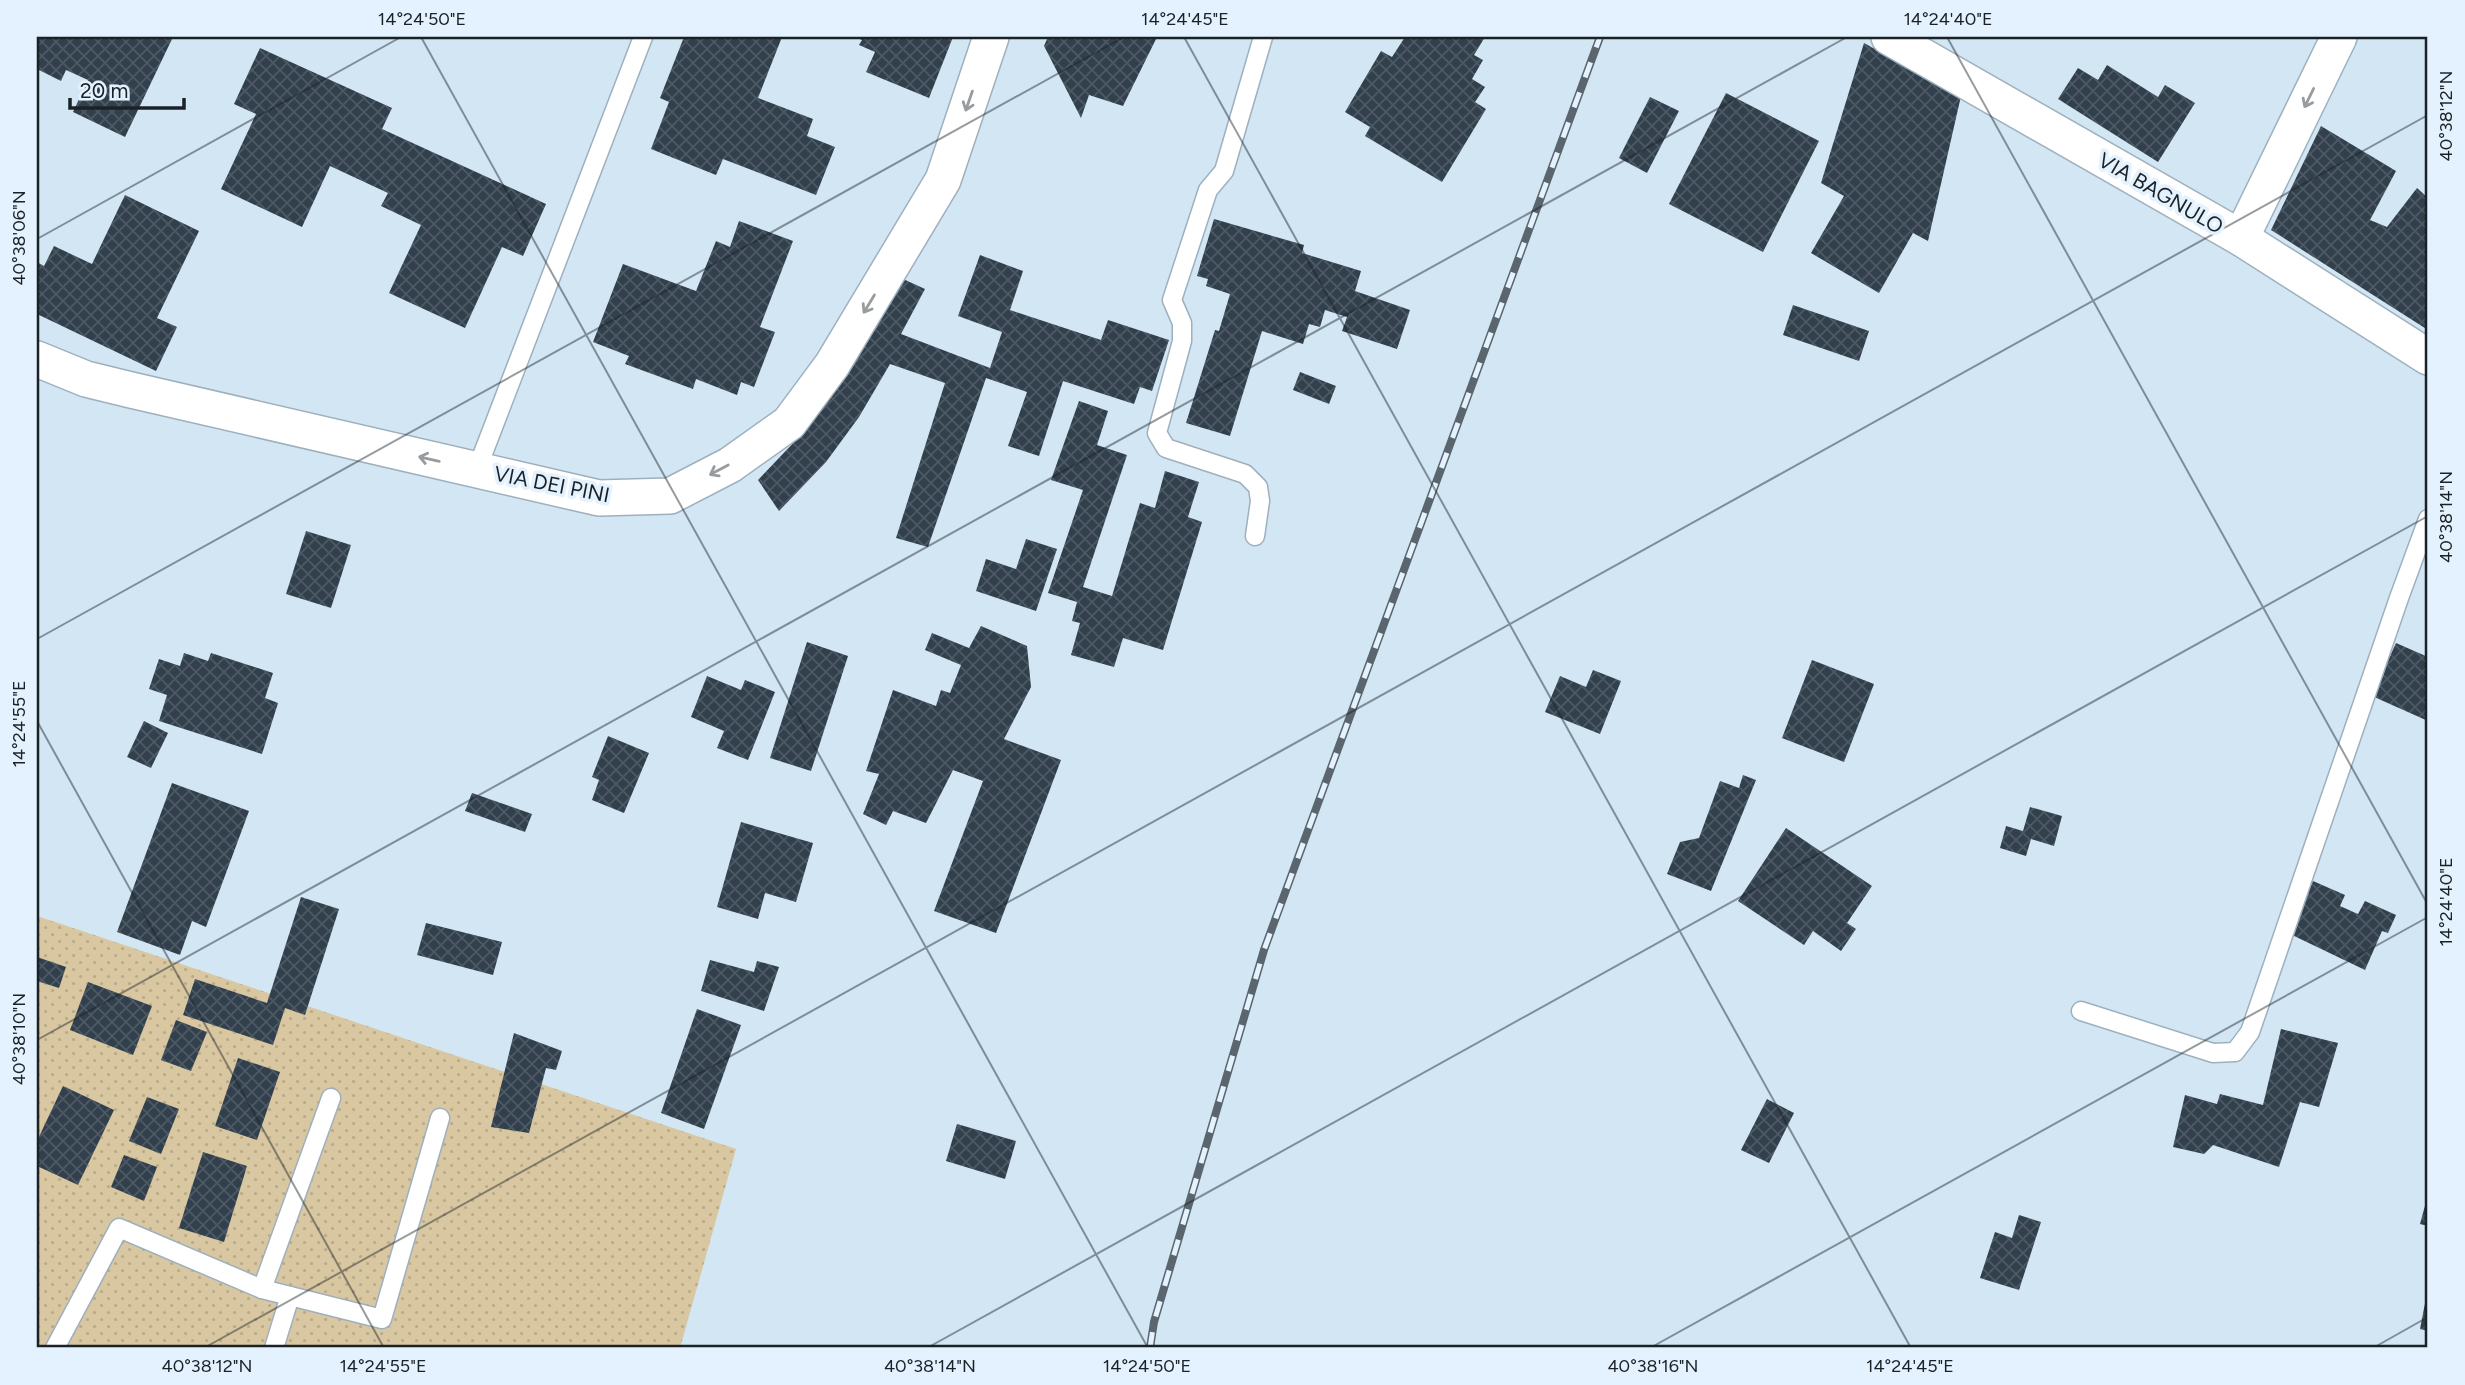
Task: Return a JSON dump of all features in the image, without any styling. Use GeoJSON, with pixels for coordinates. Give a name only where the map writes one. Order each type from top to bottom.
{"type":"FeatureCollection","features":[{"type":"Feature","properties":{"kind":"street","name":"VIA DEI PINI"},"geometry":{"type":"LineString","coordinates":[[37,359],[86,379],[599,498],[670,496],[730,465],[789,423],[832,365],[943,180],[991,37]]}},
{"type":"Feature","properties":{"kind":"street","name":"VIA BAGNULO"},"geometry":{"type":"LineString","coordinates":[[1889,37],[2241,238],[2428,357]]}},
{"type":"Feature","properties":{"kind":"street"},"geometry":{"type":"LineString","coordinates":[[2241,238],[2339,37]]}},
{"type":"Feature","properties":{"kind":"lane"},"geometry":{"type":"LineString","coordinates":[[477,469],[643,37]]}},
{"type":"Feature","properties":{"kind":"lane"},"geometry":{"type":"LineString","coordinates":[[1255,536],[1260,501],[1258,486],[1245,474],[1166,448],[1157,433],[1182,341],[1182,323],[1172,300],[1208,190],[1224,172],[1263,37]]}},
{"type":"Feature","properties":{"kind":"lane"},"geometry":{"type":"LineString","coordinates":[[2081,1011],[2213,1053],[2235,1052],[2250,1032],[2428,519]]}},
{"type":"Feature","properties":{"kind":"lane"},"geometry":{"type":"LineString","coordinates":[[262,1289],[331,1098]]}},
{"type":"Feature","properties":{"kind":"lane"},"geometry":{"type":"LineString","coordinates":[[55,1348],[118,1228],[262,1289],[382,1318],[440,1118]]}},
{"type":"Feature","properties":{"kind":"lane"},"geometry":{"type":"LineString","coordinates":[[274,1348],[290,1296]]}},
{"type":"Feature","properties":{"kind":"shaded area"},"geometry":{"type":"Polygon","coordinates":[[[37,916],[736,1149],[680,1348],[37,1348],[37,916]]]}},
{"type":"Feature","properties":{"kind":"building"},"geometry":{"type":"Polygon","coordinates":[[[37,37],[173,37],[125,137],[73,112],[88,80],[66,70],[61,81],[37,69],[37,37]]]}},
{"type":"Feature","properties":{"kind":"building"},"geometry":{"type":"Polygon","coordinates":[[[684,37],[782,37],[758,98],[813,119],[807,136],[835,147],[816,195],[723,159],[716,175],[651,149],[669,102],[660,98],[684,37]]]}},
{"type":"Feature","properties":{"kind":"building"},"geometry":{"type":"Polygon","coordinates":[[[855,37],[953,37],[929,98],[866,72],[875,52],[859,45],[862,40],[855,37]]]}},
{"type":"Feature","properties":{"kind":"building"},"geometry":{"type":"Polygon","coordinates":[[[1048,37],[1157,37],[1123,106],[1089,95],[1081,118],[1044,46],[1048,37]]]}},
{"type":"Feature","properties":{"kind":"building"},"geometry":{"type":"Polygon","coordinates":[[[1405,37],[1485,37],[1474,55],[1483,60],[1472,79],[1485,87],[1475,102],[1486,109],[1442,182],[1365,136],[1370,127],[1345,112],[1381,51],[1392,57],[1405,37]]]}},
{"type":"Feature","properties":{"kind":"building"},"geometry":{"type":"Polygon","coordinates":[[[1864,43],[1961,96],[1928,241],[1913,233],[1879,293],[1811,253],[1844,196],[1821,183],[1864,43]]]}},
{"type":"Feature","properties":{"kind":"building"},"geometry":{"type":"Polygon","coordinates":[[[260,48],[392,108],[382,129],[546,204],[523,256],[502,247],[465,328],[389,293],[421,225],[381,206],[388,193],[330,166],[302,227],[221,189],[256,114],[234,104],[260,48]]]}},
{"type":"Feature","properties":{"kind":"building"},"geometry":{"type":"Polygon","coordinates":[[[2107,65],[2158,97],[2165,85],[2195,103],[2158,162],[2058,99],[2078,68],[2098,80],[2107,65]]]}},
{"type":"Feature","properties":{"kind":"building"},"geometry":{"type":"Polygon","coordinates":[[[1726,93],[1819,141],[1763,252],[1669,204],[1726,93]]]}},
{"type":"Feature","properties":{"kind":"building"},"geometry":{"type":"Polygon","coordinates":[[[1650,97],[1679,111],[1647,173],[1619,158],[1650,97]]]}},
{"type":"Feature","properties":{"kind":"building"},"geometry":{"type":"Polygon","coordinates":[[[2321,126],[2396,171],[2370,220],[2387,227],[2417,188],[2428,198],[2428,330],[2271,230],[2321,126]]]}},
{"type":"Feature","properties":{"kind":"building"},"geometry":{"type":"Polygon","coordinates":[[[125,195],[199,231],[157,318],[177,327],[156,371],[37,314],[37,262],[44,266],[54,246],[92,264],[125,195]]]}},
{"type":"Feature","properties":{"kind":"building"},"geometry":{"type":"Polygon","coordinates":[[[1214,219],[1304,245],[1302,253],[1361,271],[1355,291],[1410,310],[1397,349],[1342,331],[1347,317],[1325,310],[1320,327],[1309,324],[1303,344],[1262,331],[1230,436],[1186,423],[1215,330],[1219,331],[1230,294],[1206,286],[1208,279],[1197,276],[1214,219]]]}},
{"type":"Feature","properties":{"kind":"building"},"geometry":{"type":"Polygon","coordinates":[[[739,221],[793,241],[760,327],[775,332],[754,387],[741,382],[737,395],[696,379],[693,389],[625,364],[629,356],[593,342],[623,264],[696,291],[716,241],[730,247],[739,221]]]}},
{"type":"Feature","properties":{"kind":"building"},"geometry":{"type":"Polygon","coordinates":[[[980,255],[1023,271],[1010,310],[1101,340],[1108,320],[1169,340],[1152,391],[1140,387],[1134,404],[1063,381],[1039,456],[1008,446],[1027,392],[986,378],[928,547],[896,538],[945,383],[890,364],[859,417],[826,462],[779,511],[758,480],[799,437],[901,278],[925,289],[901,334],[990,368],[1002,332],[958,316],[980,255]]]}},
{"type":"Feature","properties":{"kind":"building"},"geometry":{"type":"Polygon","coordinates":[[[1793,305],[1869,331],[1859,361],[1783,335],[1793,305]]]}},
{"type":"Feature","properties":{"kind":"building"},"geometry":{"type":"Polygon","coordinates":[[[1300,372],[1336,386],[1329,404],[1293,390],[1300,372]]]}},
{"type":"Feature","properties":{"kind":"building"},"geometry":{"type":"Polygon","coordinates":[[[1079,401],[1108,411],[1097,445],[1127,455],[1083,587],[1112,596],[1140,503],[1155,508],[1165,471],[1199,482],[1188,517],[1202,522],[1163,650],[1123,638],[1114,667],[1071,655],[1080,623],[1072,621],[1077,602],[1048,593],[1083,490],[1051,480],[1079,401]]]}},
{"type":"Feature","properties":{"kind":"building"},"geometry":{"type":"Polygon","coordinates":[[[306,531],[351,545],[331,608],[286,594],[306,531]]]}},
{"type":"Feature","properties":{"kind":"building"},"geometry":{"type":"Polygon","coordinates":[[[1026,539],[1057,549],[1036,611],[976,591],[986,559],[1016,569],[1026,539]]]}},
{"type":"Feature","properties":{"kind":"building"},"geometry":{"type":"Polygon","coordinates":[[[981,626],[1027,646],[1031,687],[1004,739],[1061,760],[996,933],[934,911],[983,781],[953,770],[926,823],[893,811],[886,825],[863,814],[879,774],[866,771],[893,690],[936,706],[941,690],[950,693],[961,665],[925,650],[932,633],[969,648],[981,626]]]}},
{"type":"Feature","properties":{"kind":"building"},"geometry":{"type":"Polygon","coordinates":[[[807,642],[848,656],[811,771],[770,758],[807,642]]]}},
{"type":"Feature","properties":{"kind":"building"},"geometry":{"type":"Polygon","coordinates":[[[2396,643],[2428,657],[2428,721],[2372,696],[2396,643]]]}},
{"type":"Feature","properties":{"kind":"building"},"geometry":{"type":"Polygon","coordinates":[[[184,653],[208,661],[211,653],[273,673],[265,698],[278,703],[262,754],[159,721],[167,695],[149,689],[159,659],[180,666],[184,653]]]}},
{"type":"Feature","properties":{"kind":"building"},"geometry":{"type":"Polygon","coordinates":[[[1812,660],[1874,684],[1844,762],[1782,738],[1812,660]]]}},
{"type":"Feature","properties":{"kind":"building"},"geometry":{"type":"Polygon","coordinates":[[[1593,670],[1621,681],[1600,734],[1545,712],[1560,676],[1586,687],[1593,670]]]}},
{"type":"Feature","properties":{"kind":"building"},"geometry":{"type":"Polygon","coordinates":[[[707,676],[741,690],[745,680],[775,692],[748,760],[717,748],[724,731],[691,717],[707,676]]]}},
{"type":"Feature","properties":{"kind":"building"},"geometry":{"type":"Polygon","coordinates":[[[144,721],[168,733],[151,768],[127,757],[144,721]]]}},
{"type":"Feature","properties":{"kind":"building"},"geometry":{"type":"Polygon","coordinates":[[[608,736],[649,753],[624,813],[592,800],[599,780],[592,777],[608,736]]]}},
{"type":"Feature","properties":{"kind":"building"},"geometry":{"type":"Polygon","coordinates":[[[1743,775],[1756,780],[1711,891],[1667,874],[1680,842],[1699,838],[1720,781],[1739,788],[1743,775]]]}},
{"type":"Feature","properties":{"kind":"building"},"geometry":{"type":"Polygon","coordinates":[[[172,783],[249,811],[206,927],[192,921],[180,955],[117,932],[172,783]]]}},
{"type":"Feature","properties":{"kind":"building"},"geometry":{"type":"Polygon","coordinates":[[[472,793],[532,814],[525,832],[465,811],[472,793]]]}},
{"type":"Feature","properties":{"kind":"building"},"geometry":{"type":"Polygon","coordinates":[[[2030,807],[2062,816],[2054,846],[2031,839],[2026,856],[2000,848],[2006,826],[2023,831],[2030,807]]]}},
{"type":"Feature","properties":{"kind":"building"},"geometry":{"type":"Polygon","coordinates":[[[741,822],[813,843],[796,902],[765,893],[758,919],[717,907],[741,822]]]}},
{"type":"Feature","properties":{"kind":"building"},"geometry":{"type":"Polygon","coordinates":[[[1786,828],[1872,886],[1847,923],[1856,929],[1841,951],[1813,931],[1804,945],[1738,901],[1786,828]]]}},
{"type":"Feature","properties":{"kind":"building"},"geometry":{"type":"Polygon","coordinates":[[[2313,881],[2345,895],[2340,906],[2358,914],[2365,901],[2396,915],[2388,933],[2382,931],[2365,970],[2290,934],[2313,881]]]}},
{"type":"Feature","properties":{"kind":"building"},"geometry":{"type":"Polygon","coordinates":[[[301,897],[339,909],[305,1015],[285,1008],[273,1045],[183,1015],[195,979],[267,1003],[301,897]]]}},
{"type":"Feature","properties":{"kind":"building"},"geometry":{"type":"Polygon","coordinates":[[[426,923],[502,942],[493,975],[417,955],[426,923]]]}},
{"type":"Feature","properties":{"kind":"building"},"geometry":{"type":"Polygon","coordinates":[[[37,957],[66,967],[59,988],[37,981],[37,957]]]}},
{"type":"Feature","properties":{"kind":"building"},"geometry":{"type":"Polygon","coordinates":[[[710,960],[754,972],[757,961],[779,967],[764,1011],[701,991],[710,960]]]}},
{"type":"Feature","properties":{"kind":"building"},"geometry":{"type":"Polygon","coordinates":[[[88,982],[152,1006],[133,1055],[70,1030],[88,982]]]}},
{"type":"Feature","properties":{"kind":"building"},"geometry":{"type":"Polygon","coordinates":[[[697,1009],[741,1025],[704,1129],[661,1113],[697,1009]]]}},
{"type":"Feature","properties":{"kind":"building"},"geometry":{"type":"Polygon","coordinates":[[[176,1020],[207,1032],[191,1071],[161,1060],[176,1020]]]}},
{"type":"Feature","properties":{"kind":"building"},"geometry":{"type":"Polygon","coordinates":[[[2281,1029],[2338,1043],[2319,1107],[2300,1102],[2279,1167],[2213,1145],[2204,1154],[2173,1147],[2185,1095],[2217,1104],[2220,1094],[2263,1105],[2281,1029]]]}},
{"type":"Feature","properties":{"kind":"building"},"geometry":{"type":"Polygon","coordinates":[[[514,1033],[562,1051],[556,1070],[546,1068],[529,1133],[491,1127],[514,1033]]]}},
{"type":"Feature","properties":{"kind":"building"},"geometry":{"type":"Polygon","coordinates":[[[238,1058],[280,1072],[257,1140],[215,1126],[238,1058]]]}},
{"type":"Feature","properties":{"kind":"building"},"geometry":{"type":"Polygon","coordinates":[[[63,1086],[114,1110],[78,1185],[37,1166],[37,1141],[63,1086]]]}},
{"type":"Feature","properties":{"kind":"building"},"geometry":{"type":"Polygon","coordinates":[[[147,1097],[179,1109],[161,1154],[129,1141],[147,1097]]]}},
{"type":"Feature","properties":{"kind":"building"},"geometry":{"type":"Polygon","coordinates":[[[1767,1099],[1794,1113],[1769,1163],[1741,1150],[1767,1099]]]}},
{"type":"Feature","properties":{"kind":"building"},"geometry":{"type":"Polygon","coordinates":[[[957,1124],[1016,1141],[1005,1179],[946,1161],[957,1124]]]}},
{"type":"Feature","properties":{"kind":"building"},"geometry":{"type":"Polygon","coordinates":[[[203,1152],[247,1166],[224,1242],[179,1228],[203,1152]]]}},
{"type":"Feature","properties":{"kind":"building"},"geometry":{"type":"Polygon","coordinates":[[[124,1155],[157,1167],[144,1201],[111,1187],[124,1155]]]}},
{"type":"Feature","properties":{"kind":"building"},"geometry":{"type":"Polygon","coordinates":[[[2426,1202],[2428,1203],[2428,1226],[2420,1224],[2426,1202]]]}},
{"type":"Feature","properties":{"kind":"building"},"geometry":{"type":"Polygon","coordinates":[[[2019,1215],[2041,1222],[2019,1290],[1980,1278],[1995,1232],[2012,1238],[2019,1215]]]}},
{"type":"Feature","properties":{"kind":"building"},"geometry":{"type":"Polygon","coordinates":[[[2428,1293],[2428,1331],[2420,1329],[2428,1293]]]}},
{"type":"Feature","properties":{"kind":"railway"},"geometry":{"type":"LineString","coordinates":[[1150,1348],[1154,1322],[1264,950],[1600,37]]}}]}
